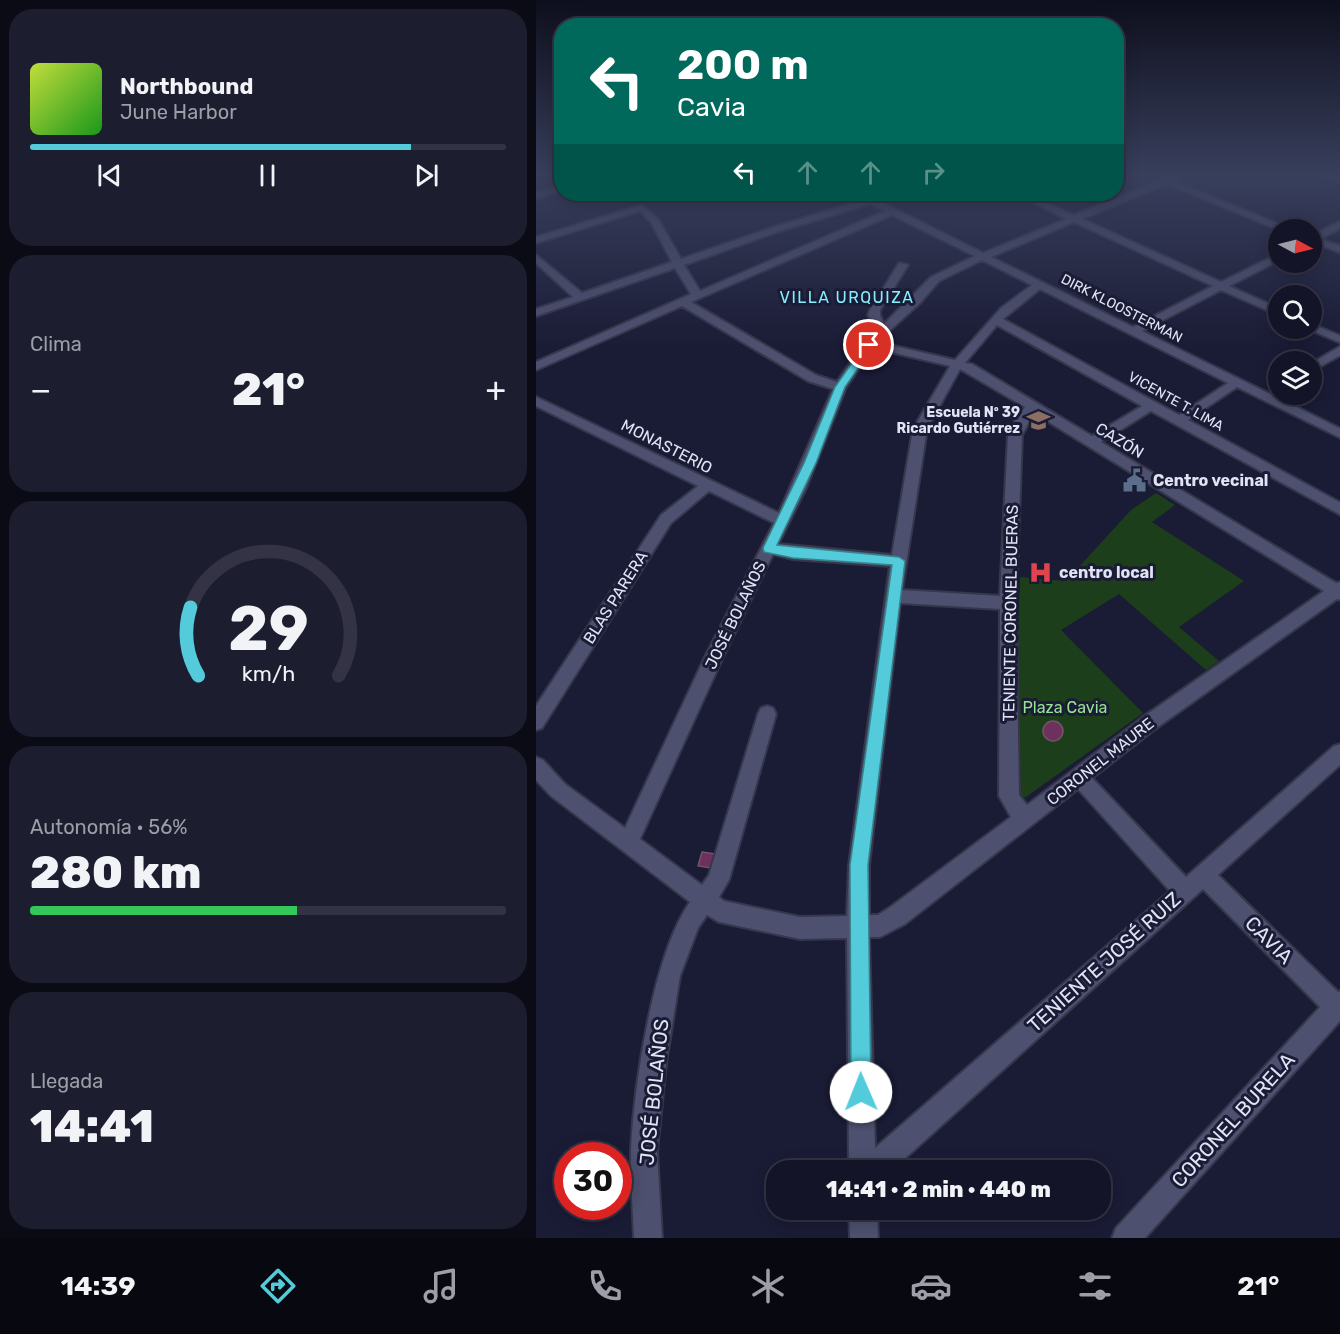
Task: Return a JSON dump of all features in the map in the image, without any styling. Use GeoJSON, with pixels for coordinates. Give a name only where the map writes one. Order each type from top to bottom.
{"type":"FeatureCollection","features":[{"type":"Feature","properties":{"kind":"street"},"geometry":{"type":"LineString","coordinates":[[536,240],[557,234]]}},
{"type":"Feature","properties":{"kind":"street"},"geometry":{"type":"LineString","coordinates":[[662,234],[692,290],[700,296]]}},
{"type":"Feature","properties":{"kind":"street"},"geometry":{"type":"LineString","coordinates":[[536,313],[764,234]]}},
{"type":"Feature","properties":{"kind":"street"},"geometry":{"type":"LineString","coordinates":[[536,366],[685,303],[839,234]]}},
{"type":"Feature","properties":{"kind":"street","name":"DIRK KLOOSTERMAN"},"geometry":{"type":"LineString","coordinates":[[938,234],[1340,434]]}},
{"type":"Feature","properties":{"kind":"street","name":"JOSÉ BOLAÑOS"},"geometry":{"type":"LineString","coordinates":[[629,841],[686,715],[810,463],[840,387],[869,345],[916,301],[935,279],[982,255],[1035,234]]}},
{"type":"Feature","properties":{"kind":"street"},"geometry":{"type":"LineString","coordinates":[[1108,234],[1268,307]]}},
{"type":"Feature","properties":{"kind":"street"},"geometry":{"type":"LineString","coordinates":[[1322,243],[1340,250]]}},
{"type":"Feature","properties":{"kind":"street"},"geometry":{"type":"LineString","coordinates":[[536,258],[581,298]]}},
{"type":"Feature","properties":{"kind":"street"},"geometry":{"type":"LineString","coordinates":[[1135,330],[1268,261]]}},
{"type":"Feature","properties":{"kind":"street"},"geometry":{"type":"LineString","coordinates":[[883,331],[874,315],[875,310],[903,265]]}},
{"type":"Feature","properties":{"kind":"street"},"geometry":{"type":"LineString","coordinates":[[862,1160],[859,865],[893,596],[920,429],[979,335],[1040,284]]}},
{"type":"Feature","properties":{"kind":"street"},"geometry":{"type":"LineString","coordinates":[[685,303],[812,378],[840,387]]}},
{"type":"Feature","properties":{"kind":"street","name":"VICENTE T. LIMA"},"geometry":{"type":"LineString","coordinates":[[996,320],[1340,510]]}},
{"type":"Feature","properties":{"kind":"street"},"geometry":{"type":"LineString","coordinates":[[1322,332],[1340,340]]}},
{"type":"Feature","properties":{"kind":"street","name":"CAZÓN"},"geometry":{"type":"LineString","coordinates":[[869,345],[960,364],[1339,591]]}},
{"type":"Feature","properties":{"kind":"street"},"geometry":{"type":"LineString","coordinates":[[1322,361],[1340,349]]}},
{"type":"Feature","properties":{"kind":"street"},"geometry":{"type":"LineString","coordinates":[[1180,420],[1238,382]]}},
{"type":"Feature","properties":{"kind":"street","name":"MONASTERIO"},"geometry":{"type":"LineString","coordinates":[[536,401],[782,521]]}},
{"type":"Feature","properties":{"kind":"street"},"geometry":{"type":"LineString","coordinates":[[1092,442],[1152,405]]}},
{"type":"Feature","properties":{"kind":"street","name":"TENIENTE CORONEL BUERAS"},"geometry":{"type":"LineString","coordinates":[[1026,818],[1014,806],[1010,796],[1008,603],[1015,435],[1023,417],[1032,407]]}},
{"type":"Feature","properties":{"kind":"street","name":"BLAS PARERA"},"geometry":{"type":"LineString","coordinates":[[536,722],[666,519],[708,485]]}},
{"type":"Feature","properties":{"kind":"street"},"geometry":{"type":"LineString","coordinates":[[769,548],[793,553],[899,561]]}},
{"type":"Feature","properties":{"kind":"street","name":"CORONEL MAURE"},"geometry":{"type":"LineString","coordinates":[[536,766],[558,790],[629,841],[719,911],[800,928],[880,926],[898,916],[1149,723],[1339,591]]}},
{"type":"Feature","properties":{"kind":"street"},"geometry":{"type":"LineString","coordinates":[[893,596],[1008,603]]}},
{"type":"Feature","properties":{"kind":"street","name":"JOSÉ BOLAÑOS"},"geometry":{"type":"LineString","coordinates":[[648,1238],[644,1151],[654,1063],[669,976],[689,922],[719,880],[767,714]]}},
{"type":"Feature","properties":{"kind":"street","name":"TENIENTE JOSÉ RUIZ"},"geometry":{"type":"LineString","coordinates":[[881,1160],[892,1153],[1183,890],[1340,752]]}},
{"type":"Feature","properties":{"kind":"street"},"geometry":{"type":"LineString","coordinates":[[1080,778],[1183,890]]}},
{"type":"Feature","properties":{"kind":"street","name":"CAVIA"},"geometry":{"type":"LineString","coordinates":[[1202,874],[1338,1004]]}},
{"type":"Feature","properties":{"kind":"street","name":"CORONEL BURELA"},"geometry":{"type":"LineString","coordinates":[[1126,1238],[1338,1004]]}},
{"type":"Feature","properties":{"kind":"street"},"geometry":{"type":"LineString","coordinates":[[863,1220],[864,1238]]}},
{"type":"Feature","properties":{"kind":"green space","name":"Plaza Cavia"},"geometry":{"type":"Polygon","coordinates":[[[1156,493],[1175,505],[1152,522],[1244,581],[1179,627],[1219,661],[1206,670],[1119,594],[1061,630],[1143,713],[1026,797],[1021,798],[1012,786],[1020,577],[1066,581],[1131,510],[1156,493]]]}},
{"type":"Feature","properties":{"kind":"building"},"geometry":{"type":"Polygon","coordinates":[[[1053,721],[1060,724],[1063,731],[1060,738],[1053,741],[1046,738],[1043,731],[1046,724],[1053,721]]]}},
{"type":"Feature","properties":{"kind":"building"},"geometry":{"type":"Polygon","coordinates":[[[702,852],[716,854],[711,868],[698,866],[702,852]]]}},
{"type":"Feature","properties":{"kind":"place","name":"Escuela Nº 39 Ricardo Gutiérrez"},"geometry":{"type":"Point","coordinates":[1038,420]}},
{"type":"Feature","properties":{"kind":"place","name":"Centro vecinal"},"geometry":{"type":"Point","coordinates":[1135,480]}},
{"type":"Feature","properties":{"kind":"place","name":"centro local"},"geometry":{"type":"Point","coordinates":[1041,572]}},
{"type":"Feature","properties":{"kind":"district","name":"VILLA URQUIZA"},"geometry":{"type":"Point","coordinates":[847,297]}},
{"type":"Feature","properties":{"kind":"route"},"geometry":{"type":"LineString","coordinates":[[861,1092],[859,865],[899,561],[793,553],[769,548],[799,488],[837,400],[840,387],[869,345]]}}]}
